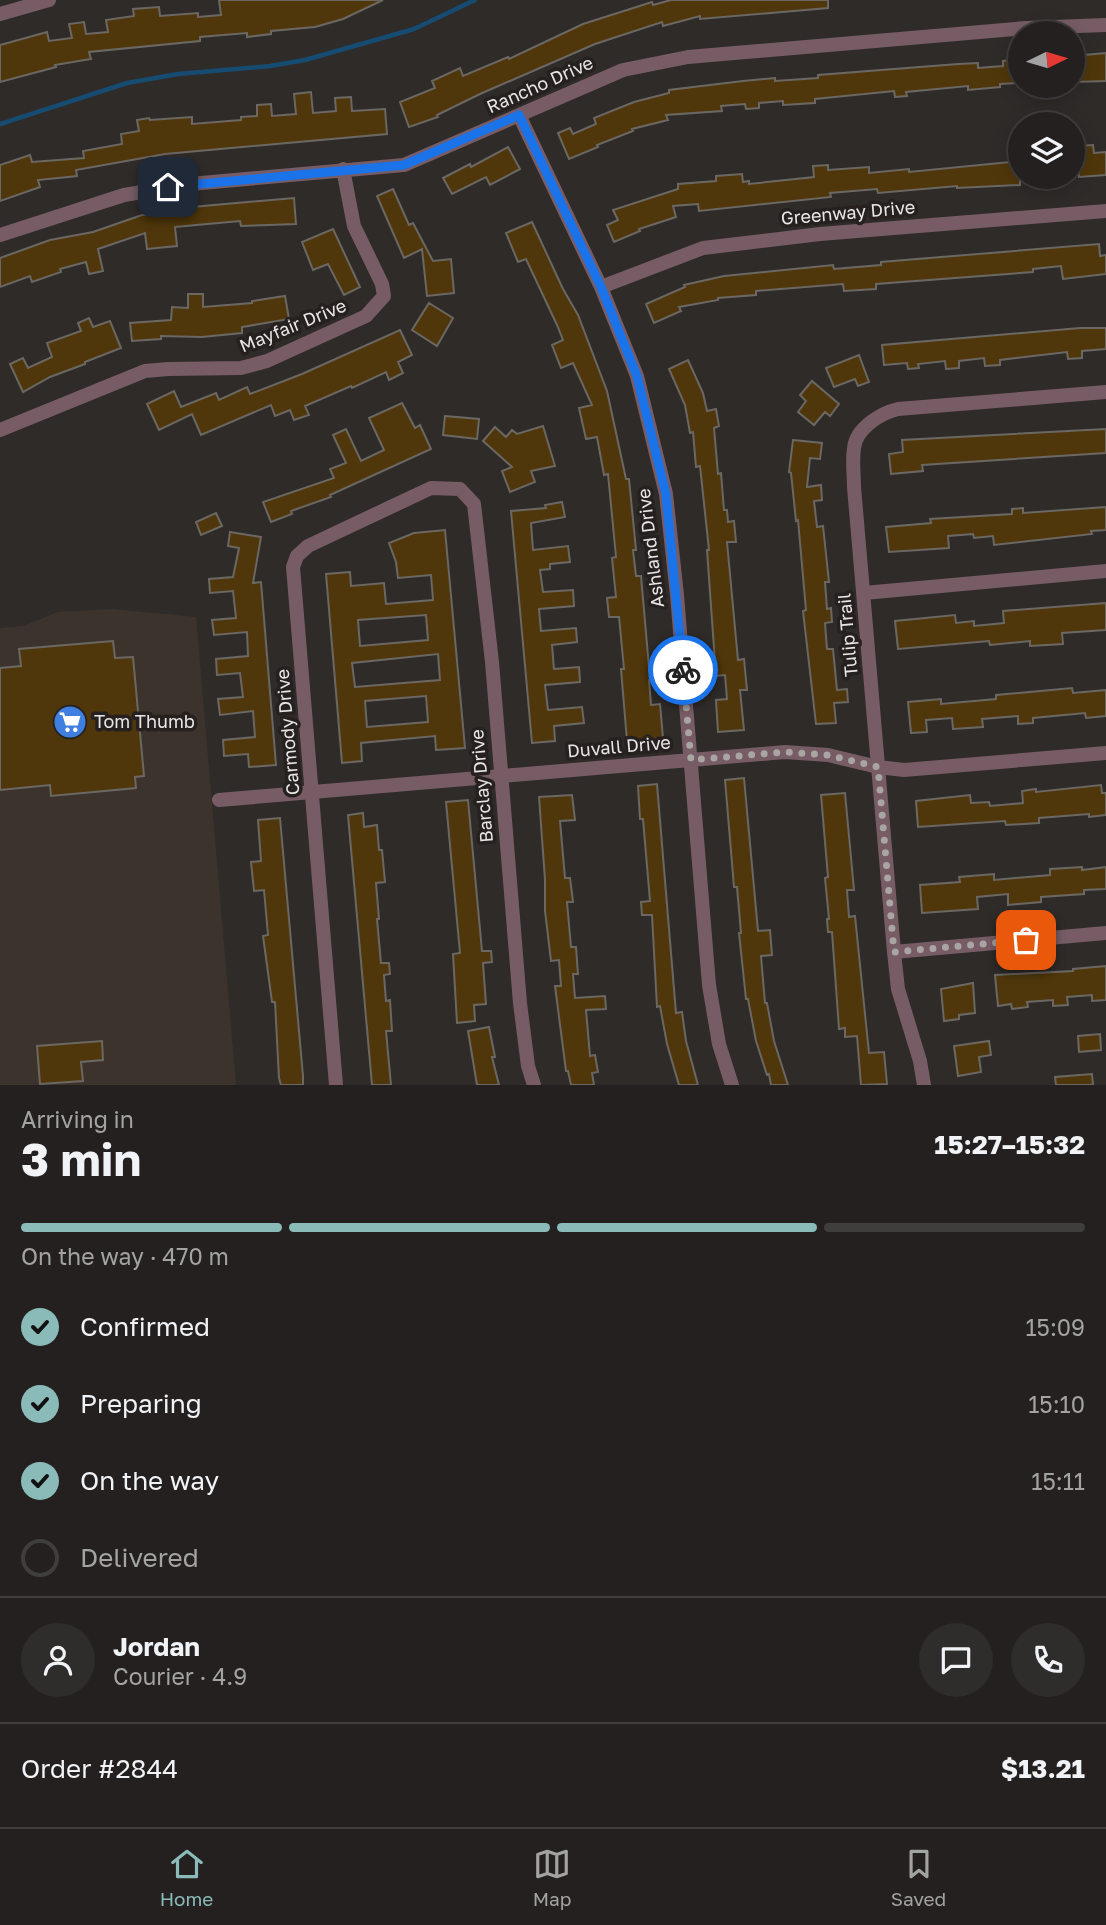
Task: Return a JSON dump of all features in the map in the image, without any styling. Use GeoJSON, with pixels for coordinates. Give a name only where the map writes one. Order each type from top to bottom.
{"type":"FeatureCollection","features":[{"type":"Feature","properties":{"kind":"street"},"geometry":{"type":"LineString","coordinates":[[1,9],[49,0]]}},
{"type":"Feature","properties":{"kind":"street","name":"Rancho Drive"},"geometry":{"type":"LineString","coordinates":[[0,235],[124,195],[190,184],[404,165],[623,70],[688,57],[1026,28],[1106,25]]}},
{"type":"Feature","properties":{"kind":"street","name":"Ashland Drive"},"geometry":{"type":"LineString","coordinates":[[519,115],[601,287],[637,376],[666,494],[709,985],[719,1044],[732,1085]]}},
{"type":"Feature","properties":{"kind":"street","name":"Mayfair Drive"},"geometry":{"type":"LineString","coordinates":[[0,430],[145,372],[241,368],[267,361],[366,316],[384,296],[382,284],[354,226],[343,169]]}},
{"type":"Feature","properties":{"kind":"street","name":"Greenway Drive"},"geometry":{"type":"LineString","coordinates":[[601,287],[703,248],[820,234],[1106,211]]}},
{"type":"Feature","properties":{"kind":"street","name":"Tulip Trail"},"geometry":{"type":"LineString","coordinates":[[924,1085],[920,1061],[898,989],[854,487],[854,444],[868,424],[898,409],[1106,392]]}},
{"type":"Feature","properties":{"kind":"street","name":"Carmody Drive"},"geometry":{"type":"LineString","coordinates":[[336,1085],[293,567],[297,556],[308,546],[431,488],[460,489]]}},
{"type":"Feature","properties":{"kind":"street","name":"Barclay Drive"},"geometry":{"type":"LineString","coordinates":[[460,489],[474,503],[492,662],[520,1003],[527,1066],[534,1085]]}},
{"type":"Feature","properties":{"kind":"street"},"geometry":{"type":"LineString","coordinates":[[864,593],[1106,571]]}},
{"type":"Feature","properties":{"kind":"street","name":"Duvall Drive"},"geometry":{"type":"LineString","coordinates":[[219,800],[785,752],[828,755],[878,767],[905,769],[1106,753]]}},
{"type":"Feature","properties":{"kind":"street"},"geometry":{"type":"LineString","coordinates":[[894,952],[1106,933]]}},
{"type":"Feature","properties":{"kind":"shaded area"},"geometry":{"type":"Polygon","coordinates":[[[113,609],[196,617],[236,1085],[0,1085],[0,628],[23,626],[58,612],[113,609]]]}},
{"type":"Feature","properties":{"kind":"building"},"geometry":{"type":"Polygon","coordinates":[[[219,0],[383,0],[343,19],[315,27],[271,31],[271,34],[247,37],[247,33],[200,37],[200,41],[89,52],[91,59],[55,65],[56,67],[0,82],[0,45],[47,32],[49,41],[72,38],[69,24],[84,22],[86,34],[108,32],[106,20],[134,16],[133,9],[159,7],[160,16],[198,13],[198,17],[221,15],[219,0]]]}},
{"type":"Feature","properties":{"kind":"building"},"geometry":{"type":"Polygon","coordinates":[[[671,0],[828,0],[828,8],[700,19],[700,16],[663,26],[662,22],[595,44],[480,94],[437,115],[438,117],[409,127],[400,102],[435,88],[432,81],[460,68],[463,76],[508,57],[509,59],[583,24],[652,2],[653,5],[671,0]]]}},
{"type":"Feature","properties":{"kind":"building"},"geometry":{"type":"Polygon","coordinates":[[[1106,53],[1106,81],[1085,82],[1085,55],[1106,53]]]}},
{"type":"Feature","properties":{"kind":"building"},"geometry":{"type":"Polygon","coordinates":[[[1008,60],[1008,84],[1000,84],[1000,87],[968,90],[968,86],[906,92],[907,96],[895,97],[894,91],[815,99],[815,103],[759,103],[759,108],[746,109],[745,104],[721,106],[722,111],[666,115],[668,120],[632,129],[633,131],[569,159],[558,133],[570,128],[573,134],[596,124],[594,118],[634,102],[669,93],[669,90],[775,78],[775,81],[818,78],[818,75],[958,64],[978,63],[978,68],[1003,66],[1003,61],[1008,60]]]}},
{"type":"Feature","properties":{"kind":"building"},"geometry":{"type":"Polygon","coordinates":[[[311,92],[313,113],[336,111],[335,98],[351,97],[352,111],[385,109],[387,134],[165,154],[76,170],[77,176],[38,180],[40,187],[0,201],[0,165],[30,155],[32,162],[84,158],[83,151],[122,144],[121,134],[139,131],[137,120],[192,117],[192,124],[241,120],[241,117],[257,116],[257,105],[271,104],[272,116],[296,114],[294,94],[311,92]]]}},
{"type":"Feature","properties":{"kind":"building"},"geometry":{"type":"Polygon","coordinates":[[[1085,145],[1093,145],[1094,153],[1106,152],[1106,175],[1085,177],[1085,145]]]}},
{"type":"Feature","properties":{"kind":"building"},"geometry":{"type":"Polygon","coordinates":[[[508,147],[520,169],[490,185],[486,177],[452,194],[443,178],[470,164],[471,167],[508,147]]]}},
{"type":"Feature","properties":{"kind":"building"},"geometry":{"type":"Polygon","coordinates":[[[1008,162],[1008,186],[957,186],[878,193],[877,189],[830,193],[831,197],[699,211],[698,204],[673,206],[676,217],[639,229],[640,231],[614,242],[607,225],[618,220],[613,210],[678,189],[678,184],[716,181],[716,176],[742,174],[743,182],[749,181],[749,184],[814,177],[813,166],[828,165],[828,170],[869,167],[869,173],[909,169],[909,172],[1008,162]]]}},
{"type":"Feature","properties":{"kind":"building"},"geometry":{"type":"Polygon","coordinates":[[[393,189],[409,225],[413,223],[433,261],[451,259],[454,293],[427,296],[422,249],[404,258],[377,196],[393,189]]]}},
{"type":"Feature","properties":{"kind":"building"},"geometry":{"type":"Polygon","coordinates":[[[294,198],[296,224],[241,226],[240,221],[175,227],[177,246],[147,249],[145,233],[98,249],[103,271],[89,274],[86,262],[60,269],[61,272],[32,282],[30,276],[0,287],[0,258],[50,240],[93,232],[142,215],[182,212],[181,208],[294,198]]]}},
{"type":"Feature","properties":{"kind":"building"},"geometry":{"type":"Polygon","coordinates":[[[532,222],[578,315],[607,391],[626,479],[629,479],[636,576],[641,576],[649,667],[654,667],[655,679],[649,680],[651,705],[660,704],[663,738],[627,741],[619,617],[609,617],[607,598],[616,597],[612,558],[616,557],[608,474],[604,475],[597,437],[586,439],[579,408],[592,405],[573,363],[561,368],[552,345],[563,340],[557,325],[526,259],[518,262],[506,233],[532,222]]]}},
{"type":"Feature","properties":{"kind":"building"},"geometry":{"type":"Polygon","coordinates":[[[333,229],[360,287],[344,295],[328,264],[313,270],[302,242],[333,229]]]}},
{"type":"Feature","properties":{"kind":"building"},"geometry":{"type":"Polygon","coordinates":[[[1099,244],[1100,256],[1106,255],[1106,274],[1063,279],[1061,266],[1033,269],[1033,272],[876,284],[876,289],[844,291],[843,284],[756,291],[756,295],[718,298],[679,307],[681,311],[654,323],[646,304],[685,287],[684,285],[724,276],[833,265],[834,269],[881,265],[881,262],[1099,244]]]}},
{"type":"Feature","properties":{"kind":"building"},"geometry":{"type":"Polygon","coordinates":[[[188,294],[203,294],[203,307],[252,303],[285,296],[289,319],[242,327],[242,333],[202,337],[161,336],[161,339],[132,341],[130,323],[171,320],[172,307],[188,308],[188,294]]]}},
{"type":"Feature","properties":{"kind":"building"},"geometry":{"type":"Polygon","coordinates":[[[429,303],[453,318],[437,346],[412,330],[429,303]]]}},
{"type":"Feature","properties":{"kind":"building"},"geometry":{"type":"Polygon","coordinates":[[[89,318],[93,327],[110,321],[121,348],[50,377],[23,392],[10,364],[23,358],[28,368],[52,357],[47,343],[81,331],[78,323],[89,318]]]}},
{"type":"Feature","properties":{"kind":"building"},"geometry":{"type":"Polygon","coordinates":[[[1106,328],[1106,349],[1082,351],[1082,358],[1068,359],[1067,352],[1000,360],[1000,365],[985,366],[984,358],[959,361],[959,368],[946,369],[945,361],[918,364],[919,368],[908,369],[907,363],[884,365],[882,345],[1106,328]]]}},
{"type":"Feature","properties":{"kind":"building"},"geometry":{"type":"Polygon","coordinates":[[[400,330],[412,355],[398,362],[403,373],[389,380],[386,372],[352,388],[351,386],[305,406],[309,415],[294,420],[290,410],[275,416],[271,405],[201,435],[192,414],[159,430],[147,404],[174,391],[181,407],[216,393],[219,400],[247,387],[250,394],[400,330]]]}},
{"type":"Feature","properties":{"kind":"building"},"geometry":{"type":"Polygon","coordinates":[[[859,355],[869,382],[858,386],[855,379],[834,387],[826,368],[859,355]]]}},
{"type":"Feature","properties":{"kind":"building"},"geometry":{"type":"Polygon","coordinates":[[[688,360],[703,393],[707,411],[716,409],[719,426],[714,428],[718,474],[721,473],[724,510],[727,510],[728,522],[734,521],[736,542],[727,542],[738,660],[744,659],[747,690],[740,690],[744,730],[718,732],[716,700],[727,699],[725,675],[716,676],[709,550],[700,466],[696,467],[693,432],[690,433],[685,405],[669,369],[688,360]]]}},
{"type":"Feature","properties":{"kind":"building"},"geometry":{"type":"Polygon","coordinates":[[[812,381],[839,404],[830,416],[825,412],[814,425],[798,412],[806,401],[800,395],[812,381]]]}},
{"type":"Feature","properties":{"kind":"building"},"geometry":{"type":"Polygon","coordinates":[[[402,403],[415,428],[420,425],[431,449],[330,495],[331,497],[291,511],[292,514],[271,522],[263,502],[334,478],[330,469],[346,463],[333,435],[346,429],[361,461],[384,450],[369,418],[402,403]]]}},
{"type":"Feature","properties":{"kind":"building"},"geometry":{"type":"Polygon","coordinates":[[[445,416],[479,419],[477,439],[443,435],[445,416]]]}},
{"type":"Feature","properties":{"kind":"building"},"geometry":{"type":"Polygon","coordinates":[[[543,426],[555,466],[531,471],[535,482],[510,492],[502,471],[512,467],[483,441],[495,427],[506,437],[512,430],[517,434],[543,426]]]}},
{"type":"Feature","properties":{"kind":"building"},"geometry":{"type":"Polygon","coordinates":[[[1106,429],[1106,453],[922,465],[923,471],[891,474],[889,454],[903,452],[902,440],[1106,429]]]}},
{"type":"Feature","properties":{"kind":"building"},"geometry":{"type":"Polygon","coordinates":[[[793,440],[822,443],[820,459],[810,458],[807,487],[821,485],[822,500],[814,501],[817,527],[823,526],[829,582],[825,582],[827,609],[831,608],[832,622],[825,623],[827,649],[833,649],[837,690],[847,689],[848,702],[834,703],[836,723],[816,724],[803,611],[806,610],[798,520],[796,521],[789,472],[793,440]]]}},
{"type":"Feature","properties":{"kind":"building"},"geometry":{"type":"Polygon","coordinates":[[[562,502],[565,517],[531,523],[533,550],[568,546],[570,562],[550,564],[550,569],[540,570],[543,592],[573,590],[574,606],[539,609],[541,631],[576,628],[577,642],[552,645],[554,669],[579,667],[580,682],[545,685],[548,710],[582,707],[584,723],[554,726],[555,741],[532,743],[511,511],[546,508],[545,505],[562,502]]]}},
{"type":"Feature","properties":{"kind":"building"},"geometry":{"type":"Polygon","coordinates":[[[1106,507],[1106,530],[1091,531],[1092,534],[994,545],[993,536],[948,536],[949,548],[889,552],[886,527],[931,523],[930,519],[1012,514],[1012,509],[1023,508],[1023,513],[1106,507]]]}},
{"type":"Feature","properties":{"kind":"building"},"geometry":{"type":"Polygon","coordinates":[[[216,513],[222,526],[201,535],[196,522],[216,513]]]}},
{"type":"Feature","properties":{"kind":"building"},"geometry":{"type":"Polygon","coordinates":[[[445,530],[465,748],[436,750],[435,736],[361,743],[362,761],[342,763],[326,574],[350,572],[351,586],[384,583],[386,604],[433,600],[431,575],[398,578],[389,543],[414,533],[445,530]],[[426,615],[358,620],[360,646],[428,640],[426,615]],[[438,654],[352,663],[355,687],[440,680],[438,654]],[[426,696],[365,701],[367,727],[428,722],[426,696]]]}},
{"type":"Feature","properties":{"kind":"building"},"geometry":{"type":"Polygon","coordinates":[[[230,532],[261,537],[253,583],[261,582],[276,765],[249,767],[248,754],[224,756],[223,740],[255,737],[253,711],[220,715],[218,699],[243,697],[240,673],[217,675],[216,659],[248,656],[247,632],[214,635],[212,620],[236,618],[233,591],[210,593],[209,579],[233,577],[239,548],[228,546],[230,532]]]}},
{"type":"Feature","properties":{"kind":"building"},"geometry":{"type":"Polygon","coordinates":[[[1106,603],[1106,630],[1062,633],[1063,644],[1030,646],[1030,641],[990,645],[989,641],[898,649],[895,621],[955,615],[956,623],[974,621],[974,626],[1004,623],[1003,611],[1106,603]]]}},
{"type":"Feature","properties":{"kind":"building","name":"Tom Thumb"},"geometry":{"type":"Polygon","coordinates":[[[113,641],[115,658],[133,657],[144,776],[135,777],[136,788],[51,796],[50,785],[0,790],[0,668],[21,666],[19,649],[113,641]]]}},
{"type":"Feature","properties":{"kind":"building"},"geometry":{"type":"Polygon","coordinates":[[[1072,688],[1073,693],[1106,690],[1106,716],[1086,718],[1085,713],[1033,718],[1033,723],[1018,724],[1018,716],[982,719],[983,727],[953,729],[952,718],[926,720],[927,732],[911,733],[908,702],[941,699],[941,704],[996,699],[996,695],[1072,688]]]}},
{"type":"Feature","properties":{"kind":"building"},"geometry":{"type":"Polygon","coordinates":[[[744,778],[758,931],[770,930],[772,955],[761,956],[765,1003],[788,1085],[771,1085],[756,1041],[746,999],[725,780],[744,778]]]}},
{"type":"Feature","properties":{"kind":"building"},"geometry":{"type":"Polygon","coordinates":[[[657,784],[676,1013],[682,1012],[686,1041],[698,1085],[679,1085],[660,1006],[657,1007],[652,915],[642,915],[641,902],[650,901],[638,786],[657,784]]]}},
{"type":"Feature","properties":{"kind":"building"},"geometry":{"type":"Polygon","coordinates":[[[1101,785],[1102,793],[1106,793],[1106,815],[1039,818],[1039,823],[1006,825],[1005,821],[918,827],[916,801],[970,795],[971,803],[989,802],[990,806],[1023,803],[1022,791],[1101,785]]]}},
{"type":"Feature","properties":{"kind":"building"},"geometry":{"type":"Polygon","coordinates":[[[845,793],[854,890],[847,890],[849,917],[855,916],[869,1053],[884,1052],[887,1084],[861,1085],[857,1036],[845,1037],[845,1028],[839,1029],[832,932],[828,932],[827,919],[825,878],[828,877],[821,795],[845,793]]]}},
{"type":"Feature","properties":{"kind":"building"},"geometry":{"type":"Polygon","coordinates":[[[572,795],[575,820],[560,821],[565,878],[570,878],[573,902],[567,902],[571,947],[576,947],[578,974],[573,974],[575,998],[605,996],[606,1009],[586,1010],[590,1056],[595,1055],[598,1072],[592,1073],[594,1085],[571,1085],[566,1071],[555,986],[561,986],[559,960],[551,961],[545,911],[539,797],[572,795]]]}},
{"type":"Feature","properties":{"kind":"building"},"geometry":{"type":"Polygon","coordinates":[[[468,800],[482,951],[491,951],[492,962],[483,963],[486,1004],[474,1005],[475,1021],[457,1023],[453,954],[460,953],[446,802],[468,800]]]}},
{"type":"Feature","properties":{"kind":"building"},"geometry":{"type":"Polygon","coordinates":[[[363,813],[364,827],[377,825],[379,850],[382,850],[385,882],[376,883],[377,919],[381,963],[389,963],[390,974],[384,975],[386,1001],[390,1000],[392,1031],[386,1031],[391,1085],[372,1085],[348,815],[363,813]]]}},
{"type":"Feature","properties":{"kind":"building"},"geometry":{"type":"Polygon","coordinates":[[[280,818],[303,1085],[281,1085],[279,1078],[275,1002],[272,1002],[263,936],[268,935],[264,890],[254,891],[251,862],[261,861],[258,820],[280,818]]]}},
{"type":"Feature","properties":{"kind":"building"},"geometry":{"type":"Polygon","coordinates":[[[1082,867],[1082,870],[1106,867],[1106,889],[1084,890],[1084,894],[1041,897],[1041,902],[1008,905],[1008,894],[977,897],[978,909],[922,913],[920,885],[960,882],[959,877],[994,874],[994,880],[1050,875],[1050,869],[1082,867]]]}},
{"type":"Feature","properties":{"kind":"building"},"geometry":{"type":"Polygon","coordinates":[[[1106,966],[1106,1000],[1092,1001],[1092,995],[1067,997],[1068,1005],[1053,1006],[1053,1000],[1027,1002],[1028,1007],[1012,1009],[1011,1004],[998,1006],[995,975],[1073,971],[1106,966]]]}},
{"type":"Feature","properties":{"kind":"building"},"geometry":{"type":"Polygon","coordinates":[[[973,983],[975,1013],[944,1021],[941,989],[973,983]]]}},
{"type":"Feature","properties":{"kind":"building"},"geometry":{"type":"Polygon","coordinates":[[[489,1027],[495,1057],[492,1057],[499,1085],[477,1085],[468,1031],[489,1027]]]}},
{"type":"Feature","properties":{"kind":"building"},"geometry":{"type":"Polygon","coordinates":[[[1100,1034],[1101,1050],[1079,1052],[1078,1036],[1100,1034]]]}},
{"type":"Feature","properties":{"kind":"building"},"geometry":{"type":"Polygon","coordinates":[[[102,1041],[103,1060],[81,1062],[83,1081],[40,1084],[37,1046],[102,1041]]]}},
{"type":"Feature","properties":{"kind":"building"},"geometry":{"type":"Polygon","coordinates":[[[989,1041],[991,1055],[979,1057],[981,1072],[958,1076],[954,1046],[989,1041]]]}},
{"type":"Feature","properties":{"kind":"building"},"geometry":{"type":"Polygon","coordinates":[[[1092,1074],[1093,1085],[1056,1085],[1055,1077],[1092,1074]]]}},
{"type":"Feature","properties":{"kind":"waterway"},"geometry":{"type":"LineString","coordinates":[[0,124],[127,83],[178,74],[270,66],[305,60],[414,29],[475,0]]}},
{"type":"Feature","properties":{"kind":"way so far"},"geometry":{"type":"LineString","coordinates":[[683,670],[691,760],[785,752],[828,755],[878,767],[894,952],[1026,940]]}},
{"type":"Feature","properties":{"kind":"place","name":"Tom Thumb"},"geometry":{"type":"Point","coordinates":[70,722]}},
{"type":"Feature","properties":{"kind":"route"},"geometry":{"type":"LineString","coordinates":[[168,187],[404,165],[519,115],[601,287],[637,376],[666,494],[683,670]]}}]}
